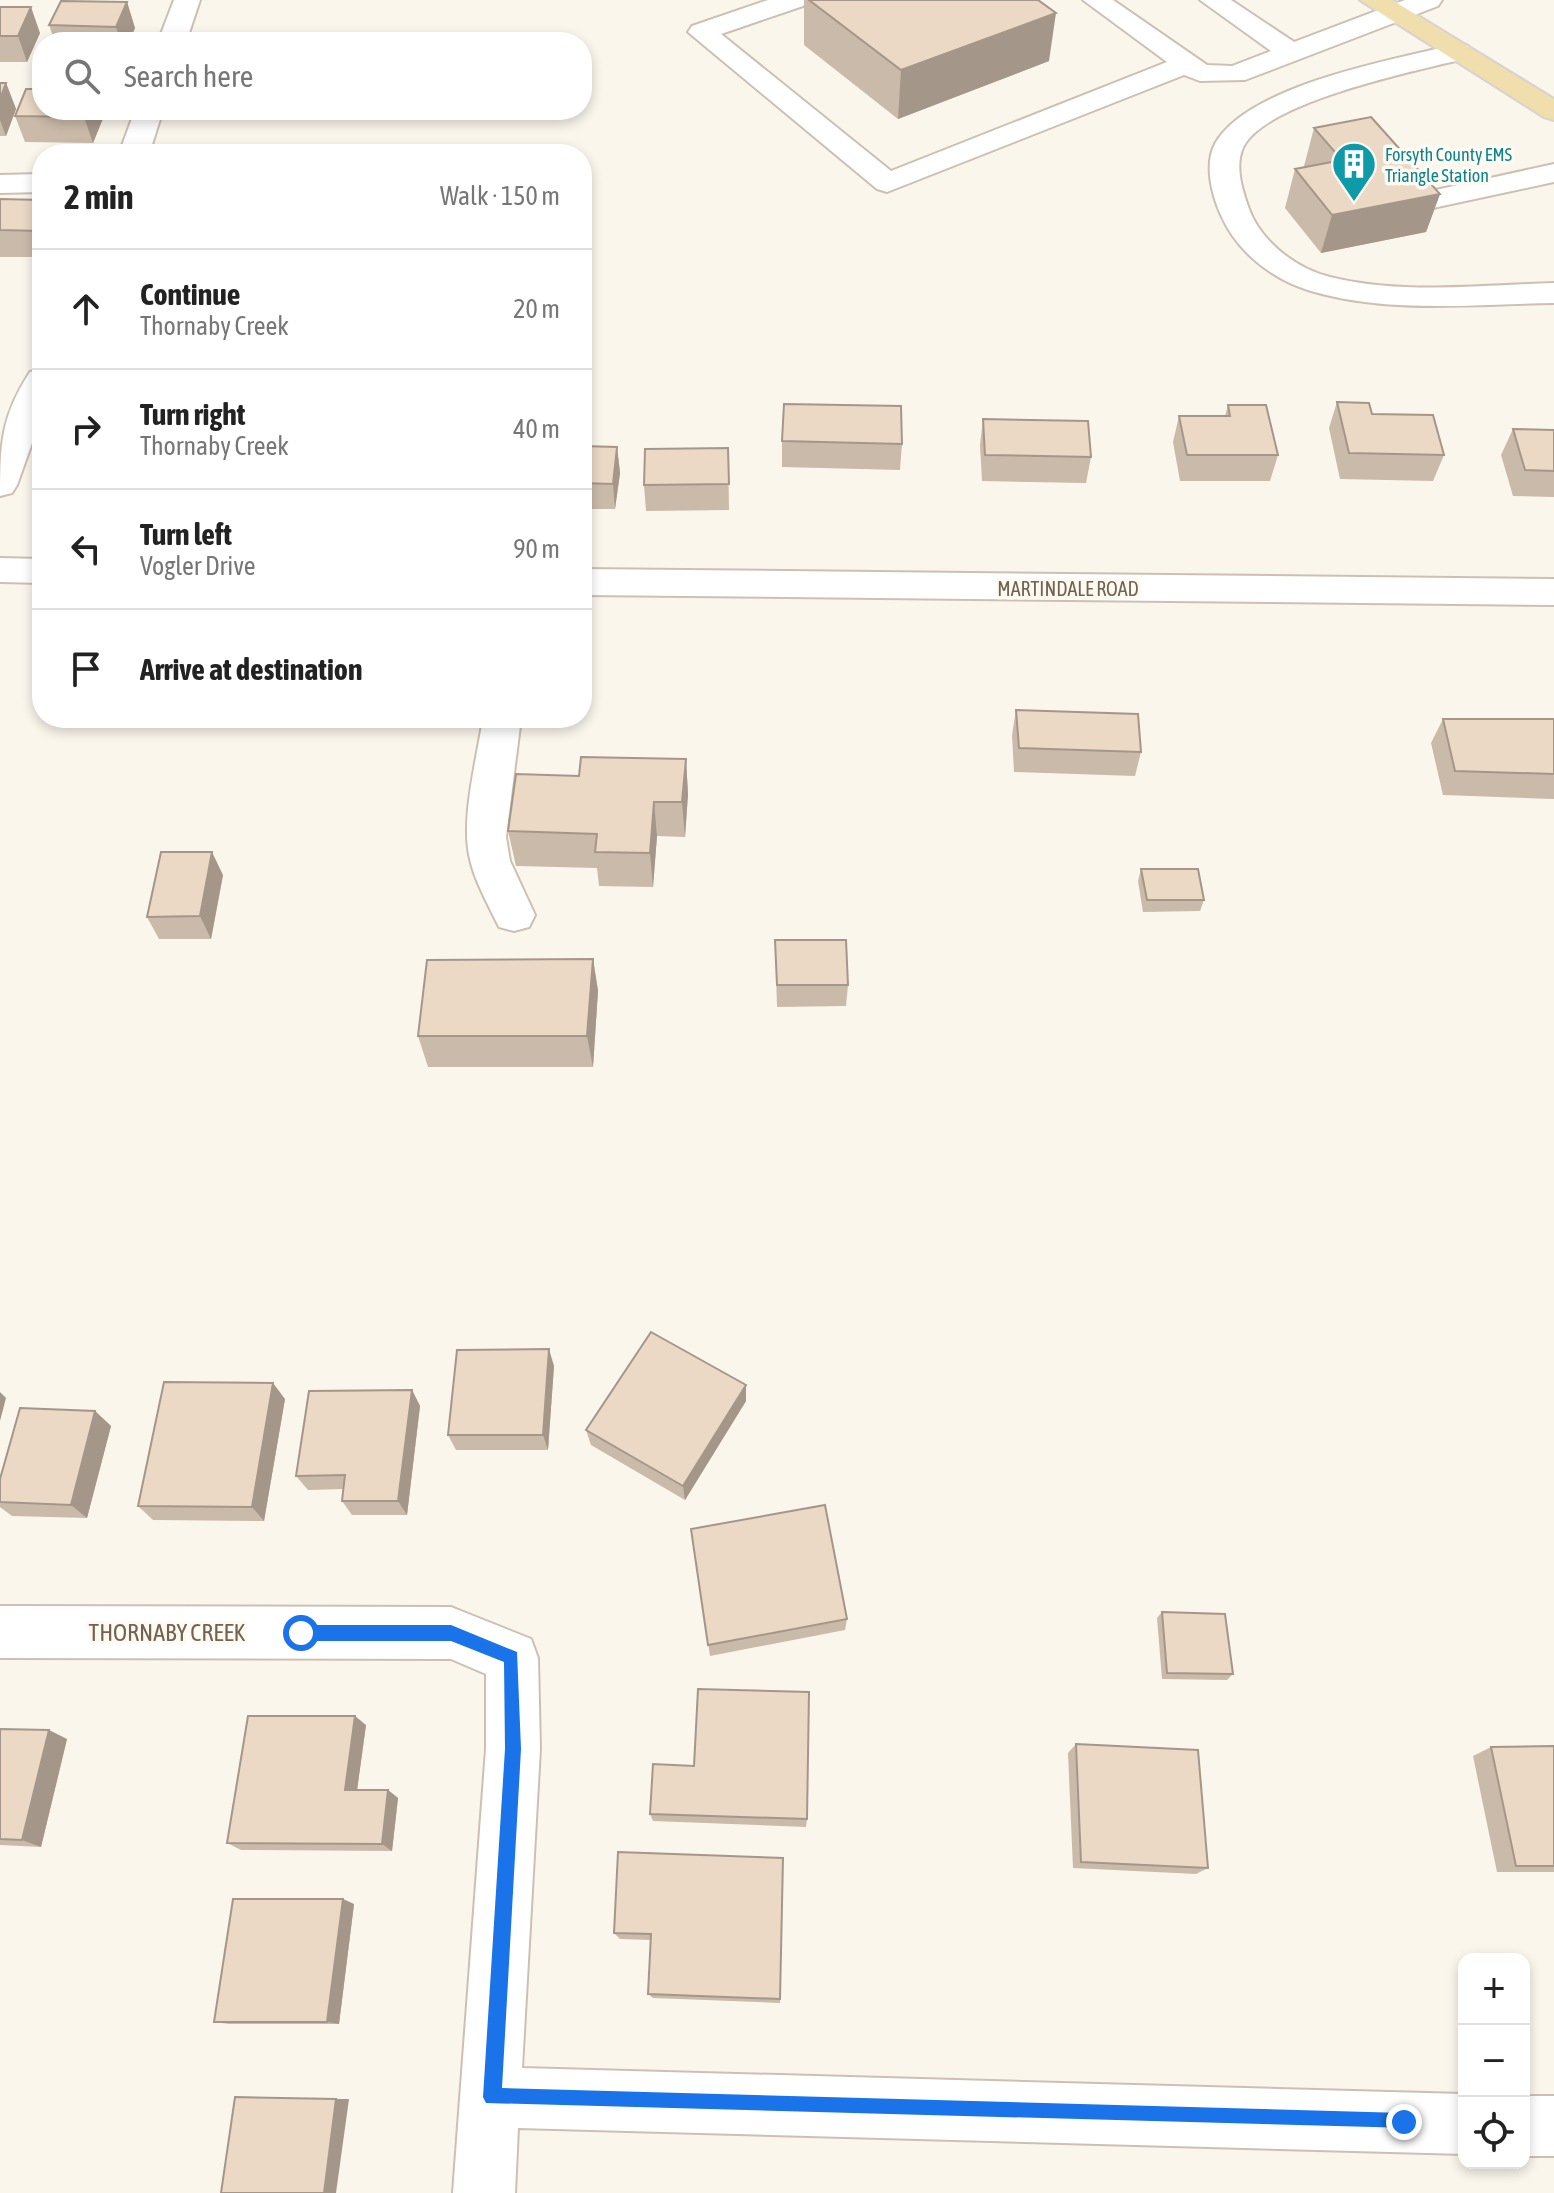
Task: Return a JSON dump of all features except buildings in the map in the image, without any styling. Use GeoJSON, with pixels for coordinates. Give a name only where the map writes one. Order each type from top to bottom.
{"type":"FeatureCollection","features":[{"type":"Feature","properties":{"kind":"main road"},"geometry":{"type":"LineString","coordinates":[[1384,6],[1554,111]]}},
{"type":"Feature","properties":{"kind":"street"},"geometry":{"type":"LineString","coordinates":[[176,32],[187,0]]}},
{"type":"Feature","properties":{"kind":"street"},"geometry":{"type":"LineString","coordinates":[[794,0],[702,32],[887,183],[1187,64]]}},
{"type":"Feature","properties":{"kind":"street"},"geometry":{"type":"LineString","coordinates":[[1096,0],[1200,73],[1217,76],[1235,74],[1291,52],[1384,6],[1429,0]]}},
{"type":"Feature","properties":{"kind":"street"},"geometry":{"type":"LineString","coordinates":[[1213,0],[1291,52]]}},
{"type":"Feature","properties":{"kind":"street"},"geometry":{"type":"LineString","coordinates":[[1458,52],[1309,93],[1273,108],[1245,125],[1229,145],[1225,168],[1237,219],[1258,246],[1282,266],[1320,284],[1364,293],[1554,293]]}},
{"type":"Feature","properties":{"kind":"street"},"geometry":{"type":"LineString","coordinates":[[137,144],[146,120]]}},
{"type":"Feature","properties":{"kind":"street"},"geometry":{"type":"LineString","coordinates":[[1433,199],[1554,173]]}},
{"type":"Feature","properties":{"kind":"street"},"geometry":{"type":"LineString","coordinates":[[0,184],[32,183]]}},
{"type":"Feature","properties":{"kind":"street"},"geometry":{"type":"LineString","coordinates":[[0,485],[32,397]]}},
{"type":"Feature","properties":{"kind":"street"},"geometry":{"type":"LineString","coordinates":[[0,570],[32,571]]}},
{"type":"Feature","properties":{"kind":"street","name":"MARTINDALE ROAD"},"geometry":{"type":"LineString","coordinates":[[592,582],[1554,592]]}},
{"type":"Feature","properties":{"kind":"street"},"geometry":{"type":"LineString","coordinates":[[501,728],[486,837],[490,861],[514,915]]}},
{"type":"Feature","properties":{"kind":"street","name":"THORNABY CREEK"},"geometry":{"type":"LineString","coordinates":[[0,1632],[451,1633],[512,1658],[513,1749],[484,2193]]}},
{"type":"Feature","properties":{"kind":"street"},"geometry":{"type":"LineString","coordinates":[[492,2097],[1458,2124]]}},
{"type":"Feature","properties":{"kind":"street"},"geometry":{"type":"LineString","coordinates":[[1530,2126],[1554,2126]]}},
{"type":"Feature","properties":{"kind":"place","name":"Forsyth County EMS Triangle Station"},"geometry":{"type":"Point","coordinates":[1354,203]}},
{"type":"Feature","properties":{"kind":"route"},"geometry":{"type":"LineString","coordinates":[[301,1633],[451,1633],[512,1658],[513,1749],[492,2097],[1404,2122]]}}]}
